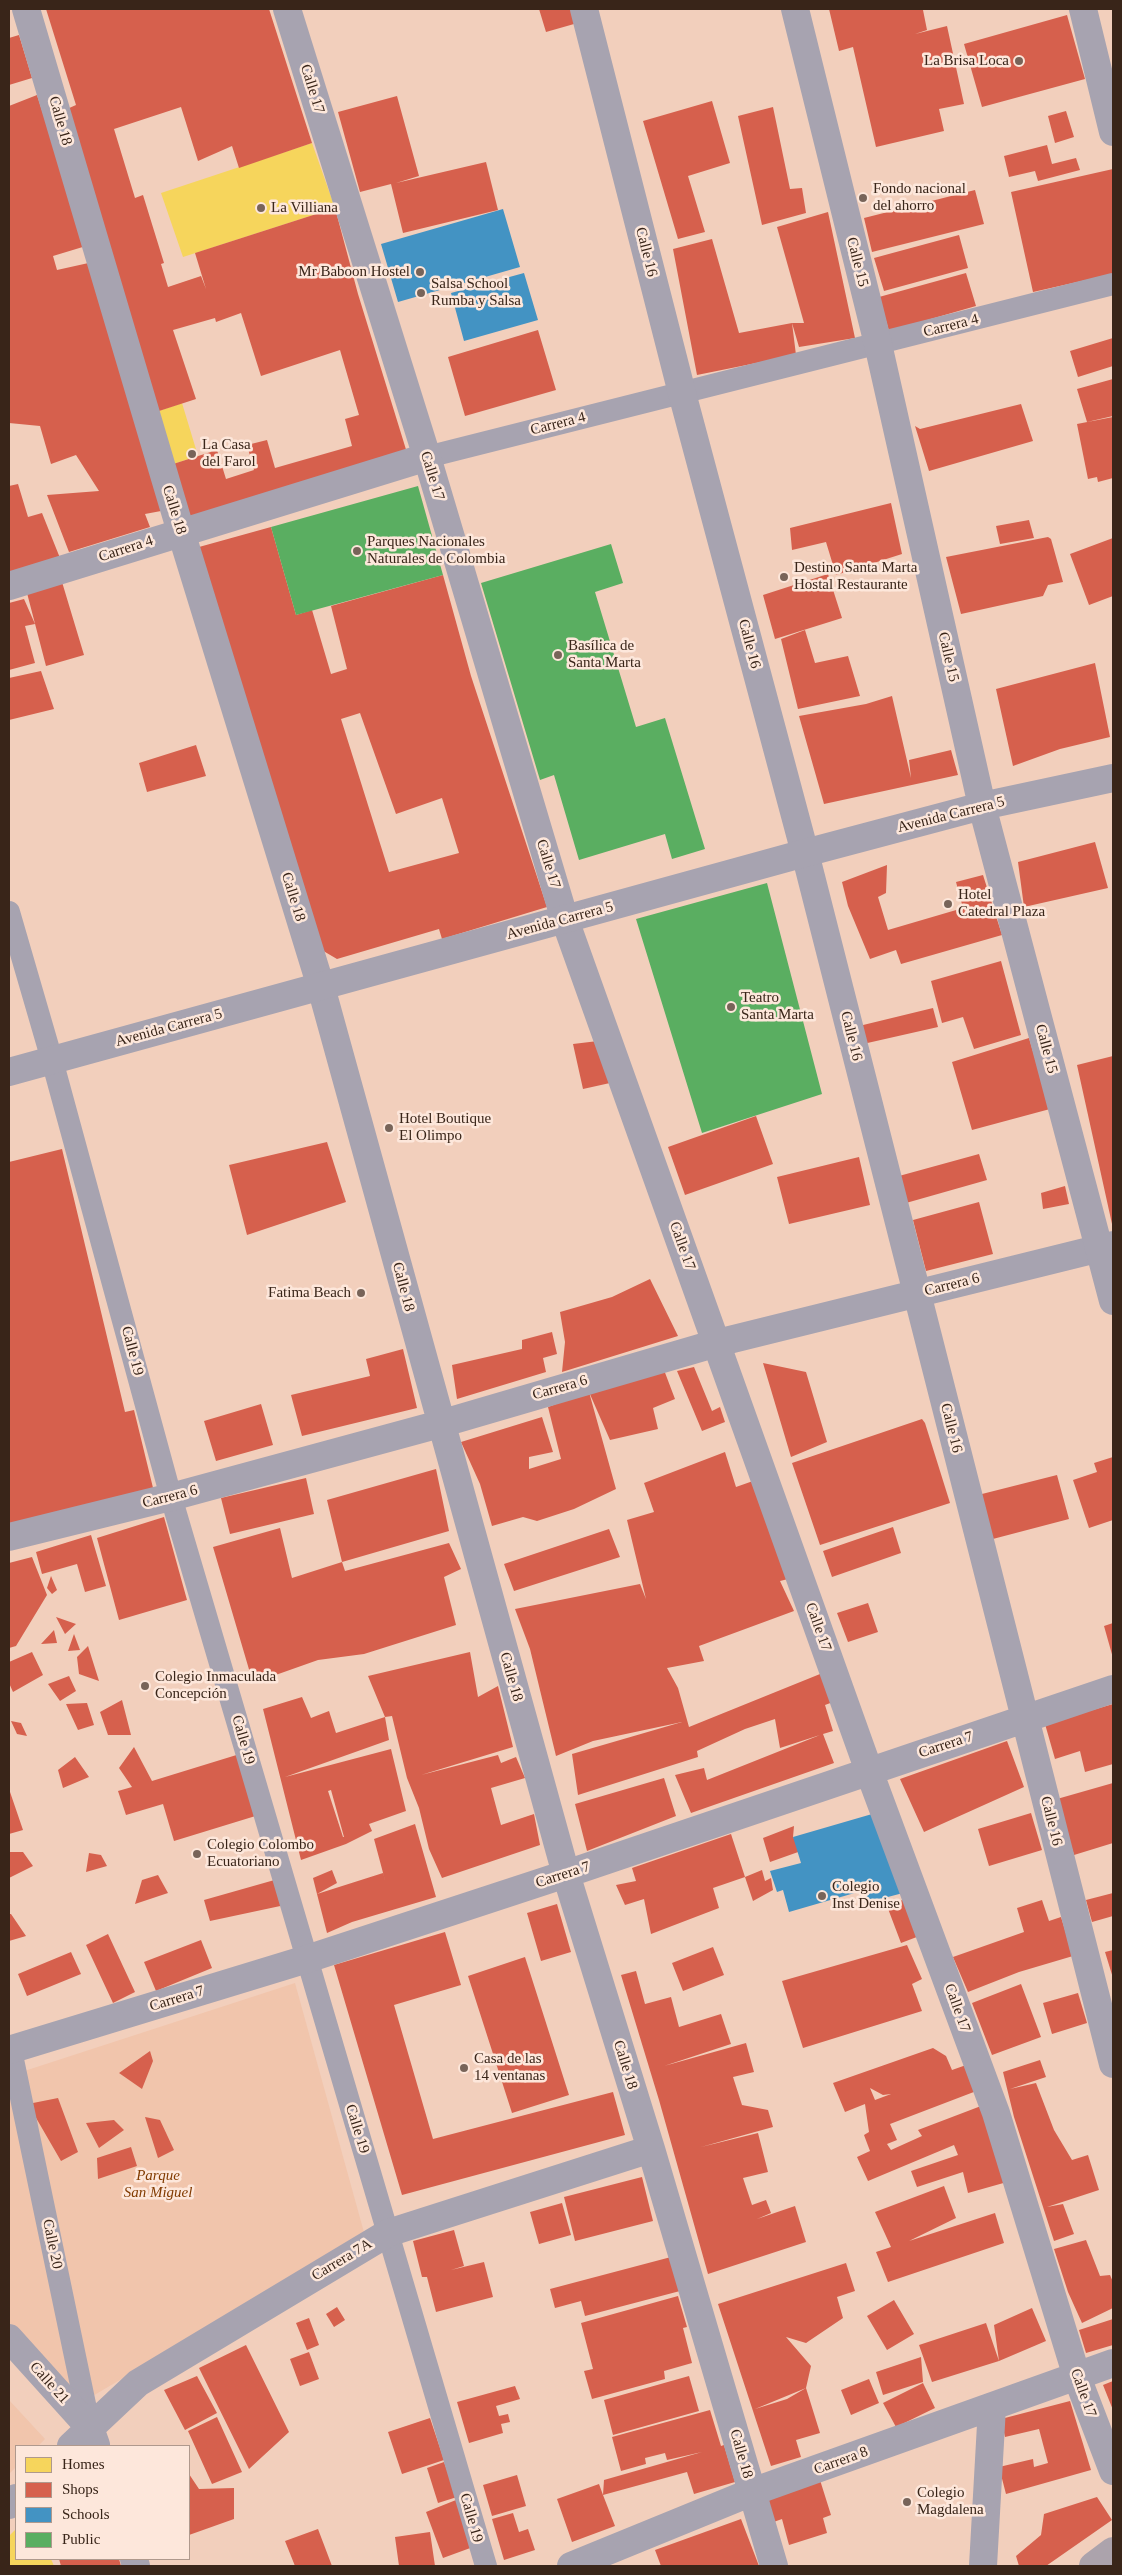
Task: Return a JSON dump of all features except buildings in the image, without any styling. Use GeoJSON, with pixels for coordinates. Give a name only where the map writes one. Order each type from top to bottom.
{"type":"FeatureCollection","features":[{"type":"Feature","properties":{"kind":"main road"},"geometry":{"type":"LineString","coordinates":[[1093,2566],[1113,2551]]}},
{"type":"Feature","properties":{"kind":"street","name":"Calle 18"},"geometry":{"type":"LineString","coordinates":[[26,9],[181,532],[321,987],[440,1424],[566,1874],[651,2149],[774,2566]]}},
{"type":"Feature","properties":{"kind":"street","name":"Calle 17"},"geometry":{"type":"LineString","coordinates":[[287,9],[427,458],[565,920],[869,1771],[996,2114],[1077,2377],[1113,2471]]}},
{"type":"Feature","properties":{"kind":"street","name":"Calle 16"},"geometry":{"type":"LineString","coordinates":[[584,9],[682,393],[805,853],[1113,2064]]}},
{"type":"Feature","properties":{"kind":"street","name":"Calle 15"},"geometry":{"type":"LineString","coordinates":[[795,9],[878,344],[982,806],[1106,1247],[1113,1301]]}},
{"type":"Feature","properties":{"kind":"street"},"geometry":{"type":"LineString","coordinates":[[1083,9],[1113,132]]}},
{"type":"Feature","properties":{"kind":"street","name":"Carrera 4"},"geometry":{"type":"LineString","coordinates":[[9,586],[427,458],[1113,284]]}},
{"type":"Feature","properties":{"kind":"street","name":"Avenida Carrera 5"},"geometry":{"type":"LineString","coordinates":[[9,1072],[805,853],[982,806],[1113,778]]}},
{"type":"Feature","properties":{"kind":"street","name":"Calle 19"},"geometry":{"type":"LineString","coordinates":[[9,912],[52,1060],[172,1497],[486,2566]]}},
{"type":"Feature","properties":{"kind":"street","name":"Carrera 6"},"geometry":{"type":"LineString","coordinates":[[9,1536],[172,1497],[440,1424],[717,1342],[1106,1247]]}},
{"type":"Feature","properties":{"kind":"street","name":"Carrera 7"},"geometry":{"type":"LineString","coordinates":[[10,2047],[307,1959],[566,1874],[1113,1689]]}},
{"type":"Feature","properties":{"kind":"street","name":"Calle 20"},"geometry":{"type":"LineString","coordinates":[[10,2047],[93,2437]]}},
{"type":"Feature","properties":{"kind":"street","name":"Carrera 7A"},"geometry":{"type":"LineString","coordinates":[[73,2445],[93,2437],[138,2383],[388,2232],[651,2149]]}},
{"type":"Feature","properties":{"kind":"street","name":"Calle 21"},"geometry":{"type":"LineString","coordinates":[[9,2338],[93,2437]]}},
{"type":"Feature","properties":{"kind":"street","name":"Carrera 8"},"geometry":{"type":"LineString","coordinates":[[571,2566],[752,2492],[1113,2363]]}},
{"type":"Feature","properties":{"kind":"street"},"geometry":{"type":"LineString","coordinates":[[983,2566],[992,2407]]}},
{"type":"Feature","properties":{"kind":"shaded area"},"geometry":{"type":"Polygon","coordinates":[[[9,9],[1113,9],[1113,2544],[1084,2566],[9,2566],[9,9]]]}},
{"type":"Feature","properties":{"kind":"green space","name":"Parque San Miguel"},"geometry":{"type":"Polygon","coordinates":[[[295,1983],[365,2236],[79,2404],[9,2325],[9,2076],[295,1983]]]}},
{"type":"Feature","properties":{"kind":"green space"},"geometry":{"type":"Polygon","coordinates":[[[9,2400],[45,2439],[39,2445],[15,2445],[15,2468],[9,2474],[9,2400]]]}},
{"type":"Feature","properties":{"kind":"place","name":"La Brisa Loca"},"geometry":{"type":"Point","coordinates":[1019,61]}},
{"type":"Feature","properties":{"kind":"place","name":"Fondo nacional del ahorro"},"geometry":{"type":"Point","coordinates":[863,198]}},
{"type":"Feature","properties":{"kind":"place","name":"La Villiana"},"geometry":{"type":"Point","coordinates":[261,208]}},
{"type":"Feature","properties":{"kind":"place","name":"Mr Baboon Hostel"},"geometry":{"type":"Point","coordinates":[420,272]}},
{"type":"Feature","properties":{"kind":"place","name":"Salsa School Rumba y Salsa"},"geometry":{"type":"Point","coordinates":[421,293]}},
{"type":"Feature","properties":{"kind":"place","name":"La Casa del Farol"},"geometry":{"type":"Point","coordinates":[192,454]}},
{"type":"Feature","properties":{"kind":"place","name":"Parques Nacionales Naturales de Colombia"},"geometry":{"type":"Point","coordinates":[357,551]}},
{"type":"Feature","properties":{"kind":"place","name":"Destino Santa Marta Hostal Restaurante"},"geometry":{"type":"Point","coordinates":[784,577]}},
{"type":"Feature","properties":{"kind":"place","name":"Basílica de Santa Marta"},"geometry":{"type":"Point","coordinates":[558,655]}},
{"type":"Feature","properties":{"kind":"place","name":"Hotel Catedral Plaza"},"geometry":{"type":"Point","coordinates":[948,904]}},
{"type":"Feature","properties":{"kind":"place","name":"Teatro Santa Marta"},"geometry":{"type":"Point","coordinates":[731,1007]}},
{"type":"Feature","properties":{"kind":"place","name":"Hotel Boutique El Olimpo"},"geometry":{"type":"Point","coordinates":[389,1128]}},
{"type":"Feature","properties":{"kind":"place","name":"Fatima Beach"},"geometry":{"type":"Point","coordinates":[361,1293]}},
{"type":"Feature","properties":{"kind":"place","name":"Colegio Inmaculada Concepción"},"geometry":{"type":"Point","coordinates":[145,1686]}},
{"type":"Feature","properties":{"kind":"place","name":"Colegio Colombo Ecuatoriano"},"geometry":{"type":"Point","coordinates":[197,1854]}},
{"type":"Feature","properties":{"kind":"place","name":"Colegio Inst Denise"},"geometry":{"type":"Point","coordinates":[822,1896]}},
{"type":"Feature","properties":{"kind":"place","name":"Casa de las 14 ventanas"},"geometry":{"type":"Point","coordinates":[464,2068]}},
{"type":"Feature","properties":{"kind":"place","name":"Colegio Magdalena"},"geometry":{"type":"Point","coordinates":[907,2502]}}]}
